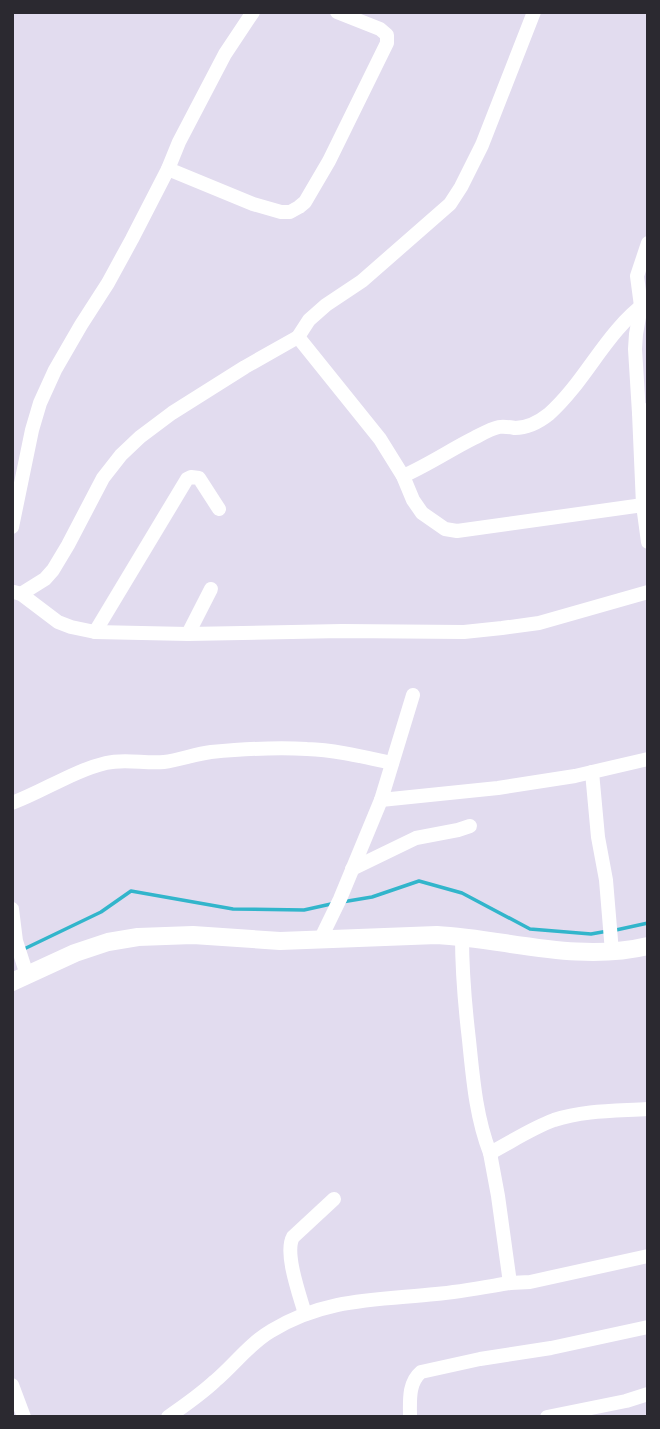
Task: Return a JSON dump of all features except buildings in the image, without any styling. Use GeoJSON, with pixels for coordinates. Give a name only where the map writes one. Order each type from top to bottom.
{"type":"FeatureCollection","features":[{"type":"Feature","properties":{"kind":"street"},"geometry":{"type":"LineString","coordinates":[[12,527],[32,430],[40,403],[55,370],[108,283],[169,169],[179,142],[225,54],[253,12]]}},
{"type":"Feature","properties":{"kind":"street"},"geometry":{"type":"LineString","coordinates":[[169,169],[253,204],[281,212],[290,212],[305,202],[329,161],[387,43],[387,35],[380,29],[337,12]]}},
{"type":"Feature","properties":{"kind":"street"},"geometry":{"type":"LineString","coordinates":[[534,12],[495,114],[456,197],[392,256],[309,320],[298,337],[172,413],[140,437],[103,478],[68,545],[45,579],[16,593],[58,622],[71,627],[95,632],[187,634],[464,632],[538,623],[648,592]]}},
{"type":"Feature","properties":{"kind":"street"},"geometry":{"type":"LineString","coordinates":[[648,243],[637,276],[644,303],[635,349],[643,411],[643,505],[648,542]]}},
{"type":"Feature","properties":{"kind":"street"},"geometry":{"type":"LineString","coordinates":[[403,476],[491,429],[505,426],[528,427],[537,422],[560,403],[612,333],[644,303]]}},
{"type":"Feature","properties":{"kind":"street"},"geometry":{"type":"LineString","coordinates":[[298,337],[380,439],[422,513],[445,529],[457,531],[643,505]]}},
{"type":"Feature","properties":{"kind":"street"},"geometry":{"type":"LineString","coordinates":[[95,632],[187,479],[196,476],[199,478],[219,509]]}},
{"type":"Feature","properties":{"kind":"street"},"geometry":{"type":"LineString","coordinates":[[187,634],[211,589]]}},
{"type":"Feature","properties":{"kind":"street"},"geometry":{"type":"LineString","coordinates":[[320,940],[381,800],[413,695]]}},
{"type":"Feature","properties":{"kind":"street"},"geometry":{"type":"LineString","coordinates":[[12,803],[76,773],[116,761],[154,763],[175,761],[207,752],[273,748],[337,752],[392,763]]}},
{"type":"Feature","properties":{"kind":"street"},"geometry":{"type":"LineString","coordinates":[[381,800],[498,788],[592,772],[648,759]]}},
{"type":"Feature","properties":{"kind":"street"},"geometry":{"type":"LineString","coordinates":[[592,772],[611,944]]}},
{"type":"Feature","properties":{"kind":"street"},"geometry":{"type":"LineString","coordinates":[[352,869],[416,838],[470,827]]}},
{"type":"Feature","properties":{"kind":"street"},"geometry":{"type":"LineString","coordinates":[[12,909],[20,972],[108,942],[138,937],[193,934],[280,941],[437,934],[571,952],[611,944],[648,946]]}},
{"type":"Feature","properties":{"kind":"street"},"geometry":{"type":"LineString","coordinates":[[462,936],[461,970],[472,1075],[479,1120],[490,1153],[498,1196],[510,1283]]}},
{"type":"Feature","properties":{"kind":"street"},"geometry":{"type":"LineString","coordinates":[[490,1153],[541,1126],[564,1118],[648,1109]]}},
{"type":"Feature","properties":{"kind":"street"},"geometry":{"type":"LineString","coordinates":[[305,1314],[290,1259],[289,1244],[293,1237],[334,1199]]}},
{"type":"Feature","properties":{"kind":"street"},"geometry":{"type":"LineString","coordinates":[[168,1417],[217,1380],[268,1333],[321,1307],[370,1299],[440,1294],[530,1282],[648,1255]]}},
{"type":"Feature","properties":{"kind":"street"},"geometry":{"type":"LineString","coordinates":[[410,1417],[412,1385],[421,1372],[551,1348],[648,1326]]}},
{"type":"Feature","properties":{"kind":"street"},"geometry":{"type":"LineString","coordinates":[[12,1385],[24,1417]]}},
{"type":"Feature","properties":{"kind":"street"},"geometry":{"type":"LineString","coordinates":[[547,1417],[648,1394]]}},
{"type":"Feature","properties":{"kind":"street"},"geometry":{"type":"LineString","coordinates":[[626,1401],[629,1417]]}},
{"type":"Feature","properties":{"kind":"waterway"},"geometry":{"type":"LineString","coordinates":[[342,902],[372,897],[419,881],[462,893],[530,929],[591,934],[608,931]]}},
{"type":"Feature","properties":{"kind":"waterway"},"geometry":{"type":"LineString","coordinates":[[24,949],[101,912],[131,891],[233,909],[304,910],[331,904]]}},
{"type":"Feature","properties":{"kind":"waterway"},"geometry":{"type":"LineString","coordinates":[[616,930],[648,923]]}}]}
